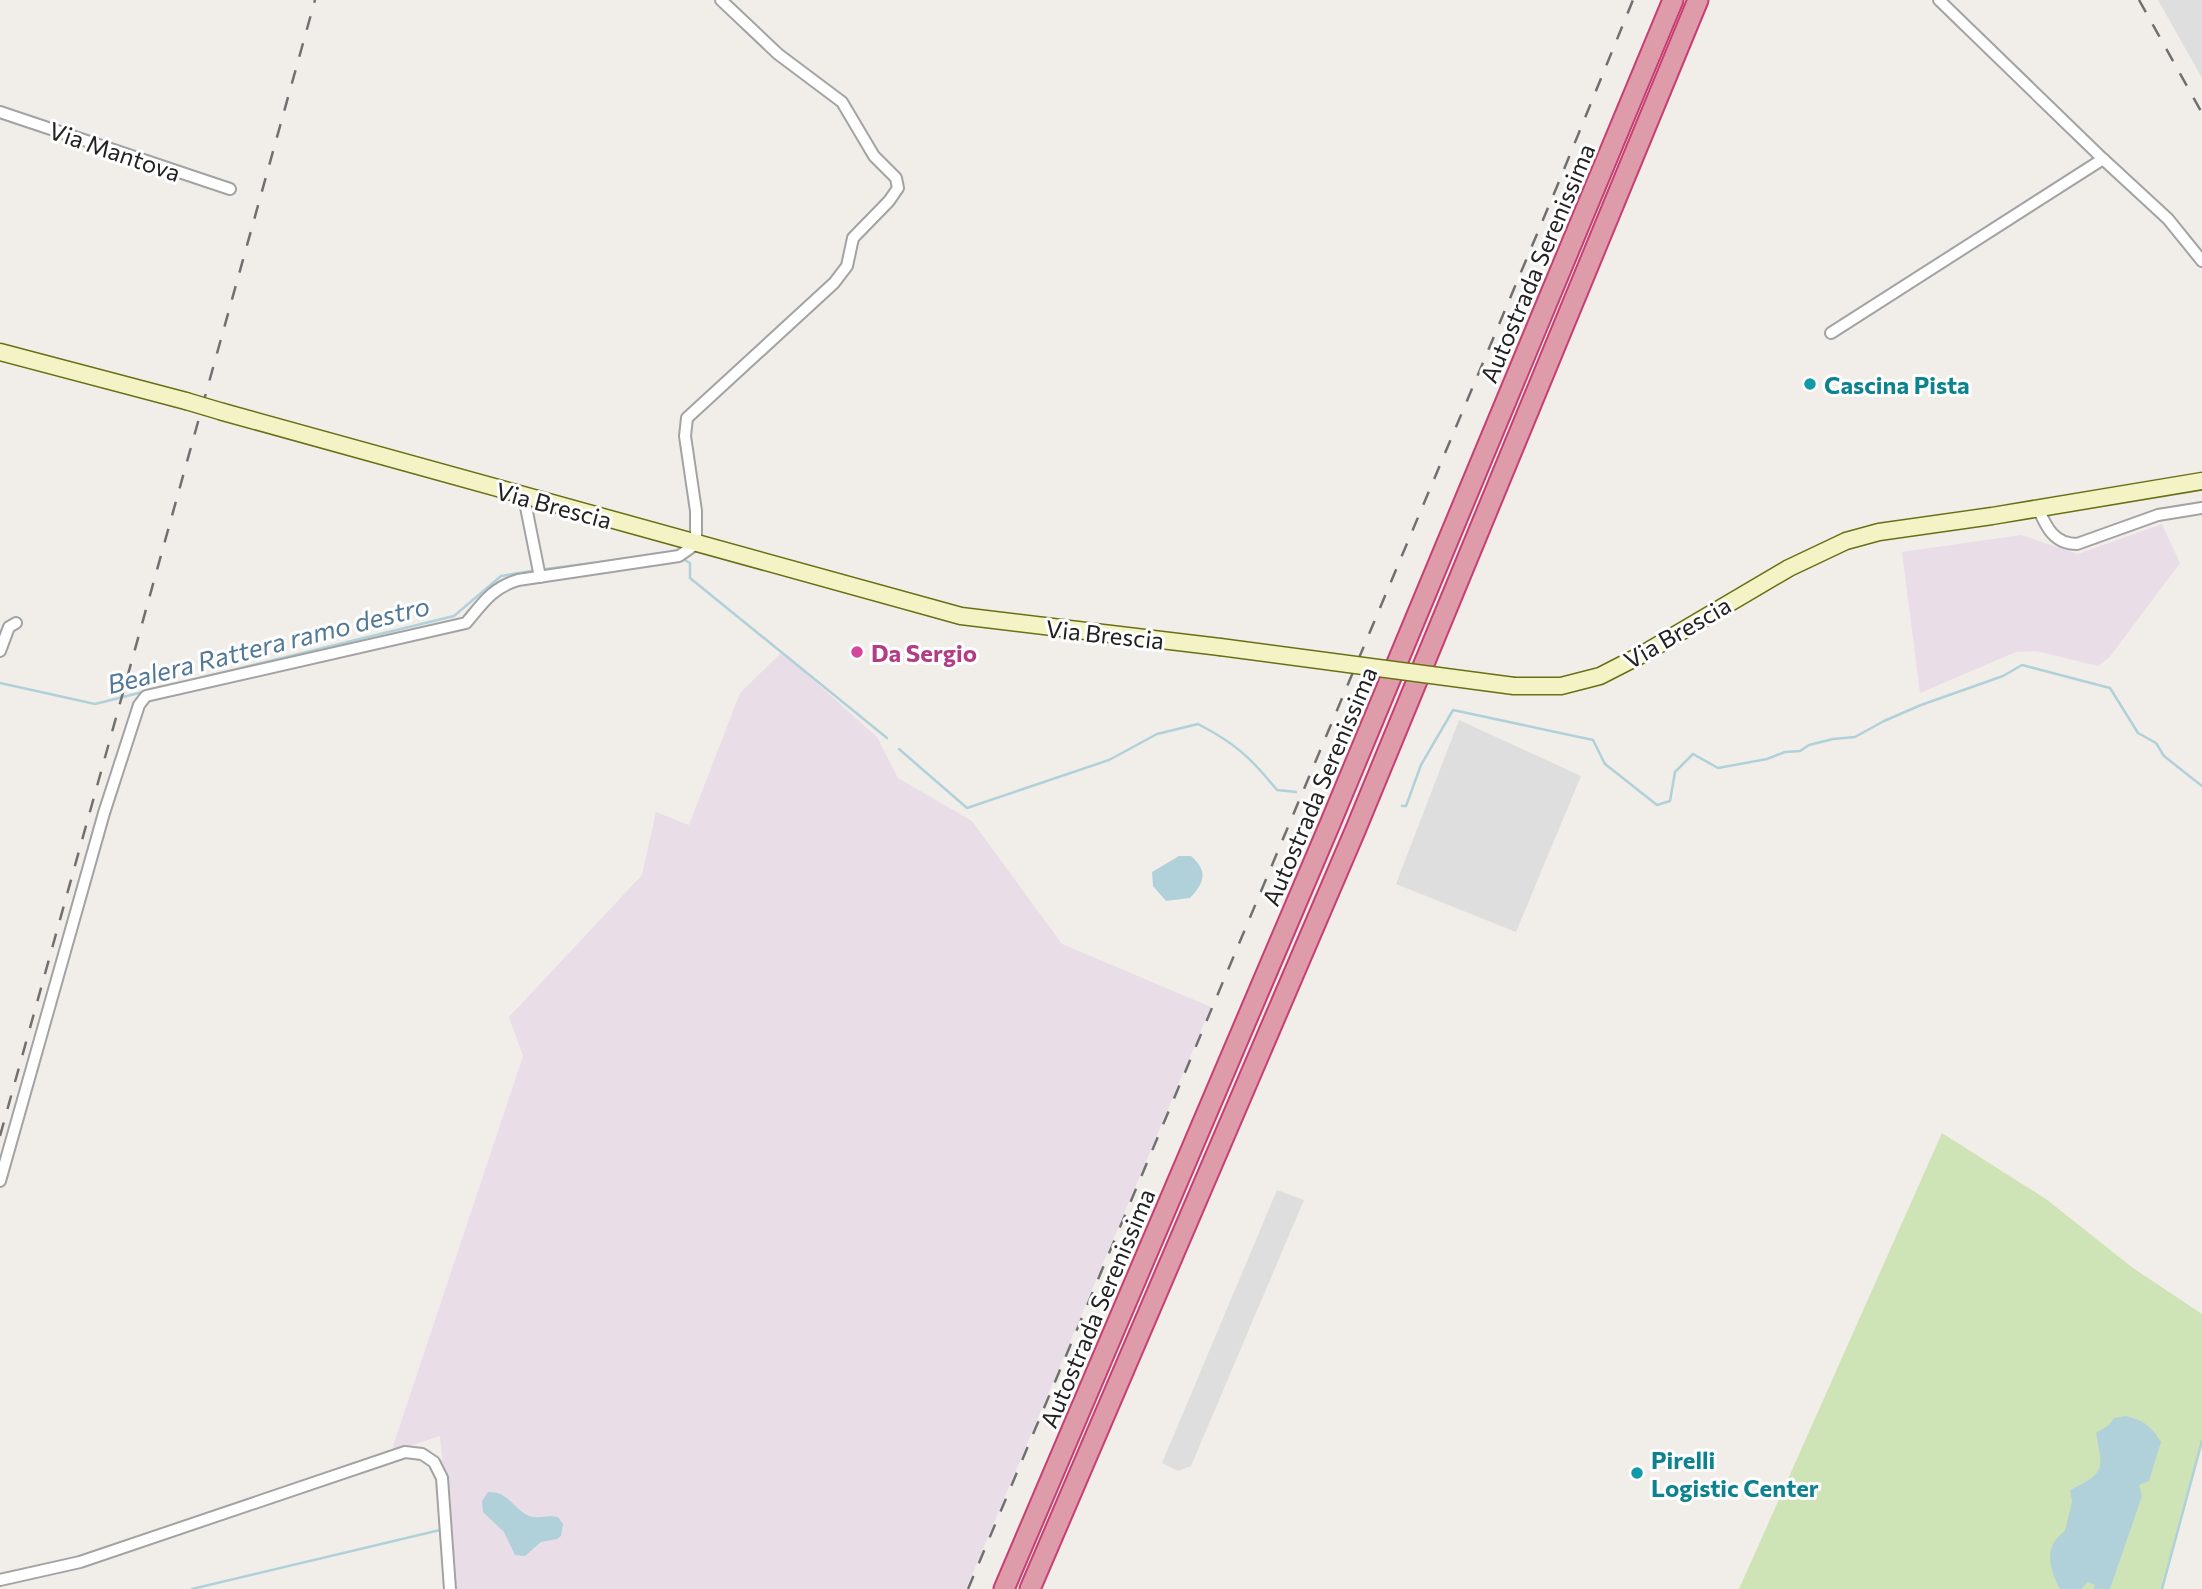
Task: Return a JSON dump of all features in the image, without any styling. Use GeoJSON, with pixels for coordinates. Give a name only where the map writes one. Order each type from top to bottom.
{"type":"FeatureCollection","features":[{"type":"Feature","properties":{"kind":"highway","name":"Autostrada Serenissima"},"geometry":{"type":"LineString","coordinates":[[1004,1589],[1330,824],[1673,0]]}},
{"type":"Feature","properties":{"kind":"highway","name":"Autostrada Serenissima"},"geometry":{"type":"LineString","coordinates":[[1030,1589],[1360,818],[1698,0]]}},
{"type":"Feature","properties":{"kind":"main road","name":"Via Brescia"},"geometry":{"type":"LineString","coordinates":[[0,352],[961,616],[1514,686],[1561,686],[1600,676],[1789,568],[1846,541],[1879,532],[2202,481]]}},
{"type":"Feature","properties":{"kind":"street"},"geometry":{"type":"LineString","coordinates":[[0,1181],[104,813],[139,705],[146,696],[466,622],[503,584],[676,557],[696,544],[695,510],[685,436],[687,418],[834,283],[847,266],[853,238],[890,201],[898,187],[896,178],[874,156],[842,102],[782,58],[721,0]]}},
{"type":"Feature","properties":{"kind":"street"},"geometry":{"type":"LineString","coordinates":[[1939,0],[2168,219],[2202,261]]}},
{"type":"Feature","properties":{"kind":"street","name":"Via Mantova"},"geometry":{"type":"LineString","coordinates":[[0,112],[230,189]]}},
{"type":"Feature","properties":{"kind":"street"},"geometry":{"type":"LineString","coordinates":[[1831,333],[2103,159]]}},
{"type":"Feature","properties":{"kind":"street"},"geometry":{"type":"LineString","coordinates":[[524,497],[540,577]]}},
{"type":"Feature","properties":{"kind":"street"},"geometry":{"type":"LineString","coordinates":[[2038,508],[2045,525],[2053,535],[2068,544],[2077,544],[2158,514],[2202,508]]}},
{"type":"Feature","properties":{"kind":"street"},"geometry":{"type":"LineString","coordinates":[[0,651],[9,627],[16,623]]}},
{"type":"Feature","properties":{"kind":"street"},"geometry":{"type":"LineString","coordinates":[[0,1580],[80,1562],[405,1452],[422,1454],[433,1462],[442,1478],[450,1589]]}},
{"type":"Feature","properties":{"kind":"shaded area"},"geometry":{"type":"Polygon","coordinates":[[[2158,0],[2202,0],[2202,78],[2158,0]]]}},
{"type":"Feature","properties":{"kind":"shaded area"},"geometry":{"type":"Polygon","coordinates":[[[2162,524],[2180,563],[2109,658],[2098,666],[2036,651],[2016,652],[1920,693],[1902,552],[2021,535],[2078,554],[2162,524]]]}},
{"type":"Feature","properties":{"kind":"shaded area"},"geometry":{"type":"Polygon","coordinates":[[[782,652],[877,737],[898,778],[972,821],[1062,944],[1211,1007],[966,1589],[454,1589],[440,1436],[391,1452],[523,1056],[509,1017],[642,875],[656,812],[689,825],[740,693],[782,652]]]}},
{"type":"Feature","properties":{"kind":"shaded area"},"geometry":{"type":"Polygon","coordinates":[[[1459,720],[1581,776],[1516,932],[1396,884],[1459,720]]]}},
{"type":"Feature","properties":{"kind":"shaded area"},"geometry":{"type":"Polygon","coordinates":[[[1277,1190],[1304,1200],[1191,1466],[1178,1471],[1162,1463],[1277,1190]]]}},
{"type":"Feature","properties":{"kind":"green space"},"geometry":{"type":"Polygon","coordinates":[[[1942,1133],[2046,1199],[2133,1268],[2202,1314],[2202,1441],[2162,1589],[1739,1589],[1942,1133]]]}},
{"type":"Feature","properties":{"kind":"water"},"geometry":{"type":"Polygon","coordinates":[[[1179,856],[1191,856],[1196,861],[1202,872],[1201,882],[1190,898],[1166,901],[1153,886],[1152,872],[1179,856]]]}},
{"type":"Feature","properties":{"kind":"water"},"geometry":{"type":"Polygon","coordinates":[[[2126,1416],[2147,1425],[2161,1442],[2149,1481],[2139,1485],[2142,1496],[2110,1589],[2093,1589],[2095,1585],[2088,1582],[2081,1589],[2060,1589],[2050,1558],[2053,1544],[2065,1531],[2072,1501],[2070,1490],[2090,1479],[2099,1469],[2100,1455],[2096,1433],[2109,1425],[2114,1418],[2126,1416]]]}},
{"type":"Feature","properties":{"kind":"water"},"geometry":{"type":"Polygon","coordinates":[[[488,1492],[505,1496],[529,1516],[558,1517],[563,1524],[561,1536],[541,1542],[525,1556],[515,1555],[504,1532],[483,1512],[482,1501],[488,1492]]]}},
{"type":"Feature","properties":{"kind":"waterway","name":"Bealera Rattera ramo destro"},"geometry":{"type":"LineString","coordinates":[[546,569],[671,553]]}},
{"type":"Feature","properties":{"kind":"waterway","name":"Bealera Rattera ramo destro"},"geometry":{"type":"LineString","coordinates":[[683,559],[690,563],[690,578],[887,738]]}},
{"type":"Feature","properties":{"kind":"waterway","name":"Bealera Rattera ramo destro"},"geometry":{"type":"LineString","coordinates":[[200,678],[454,616],[501,576],[531,571]]}},
{"type":"Feature","properties":{"kind":"waterway","name":"Bealera Rattera ramo destro"},"geometry":{"type":"LineString","coordinates":[[1402,806],[1406,806],[1421,765],[1453,710],[1593,740],[1605,764],[1657,805],[1670,801],[1675,772],[1693,754],[1718,768],[1800,751],[1809,745],[1833,739],[1855,737],[1921,705],[2003,676],[2022,665],[2110,688],[2138,733],[2156,743],[2164,756],[2202,786]]}},
{"type":"Feature","properties":{"kind":"waterway","name":"Bealera Rattera ramo destro"},"geometry":{"type":"LineString","coordinates":[[0,683],[95,704],[143,692]]}},
{"type":"Feature","properties":{"kind":"waterway","name":"Bealera Rattera ramo destro"},"geometry":{"type":"LineString","coordinates":[[899,749],[967,808],[1109,760],[1157,734],[1198,724],[1242,752],[1277,790],[1296,792]]}},
{"type":"Feature","properties":{"kind":"waterway"},"geometry":{"type":"LineString","coordinates":[[2162,1589],[2202,1441]]}},
{"type":"Feature","properties":{"kind":"waterway"},"geometry":{"type":"LineString","coordinates":[[192,1589],[440,1530],[442,1544]]}},
{"type":"Feature","properties":{"kind":"railway"},"geometry":{"type":"LineString","coordinates":[[0,1136],[315,0]]}},
{"type":"Feature","properties":{"kind":"railway"},"geometry":{"type":"LineString","coordinates":[[968,1589],[1633,0]]}},
{"type":"Feature","properties":{"kind":"railway"},"geometry":{"type":"LineString","coordinates":[[2139,0],[2202,113]]}},
{"type":"Feature","properties":{"kind":"place","name":"Cascina Pista"},"geometry":{"type":"Point","coordinates":[1810,384]}},
{"type":"Feature","properties":{"kind":"place","name":"Da Sergio"},"geometry":{"type":"Point","coordinates":[857,652]}},
{"type":"Feature","properties":{"kind":"place","name":"Pirelli Logistic Center"},"geometry":{"type":"Point","coordinates":[1637,1473]}}]}
